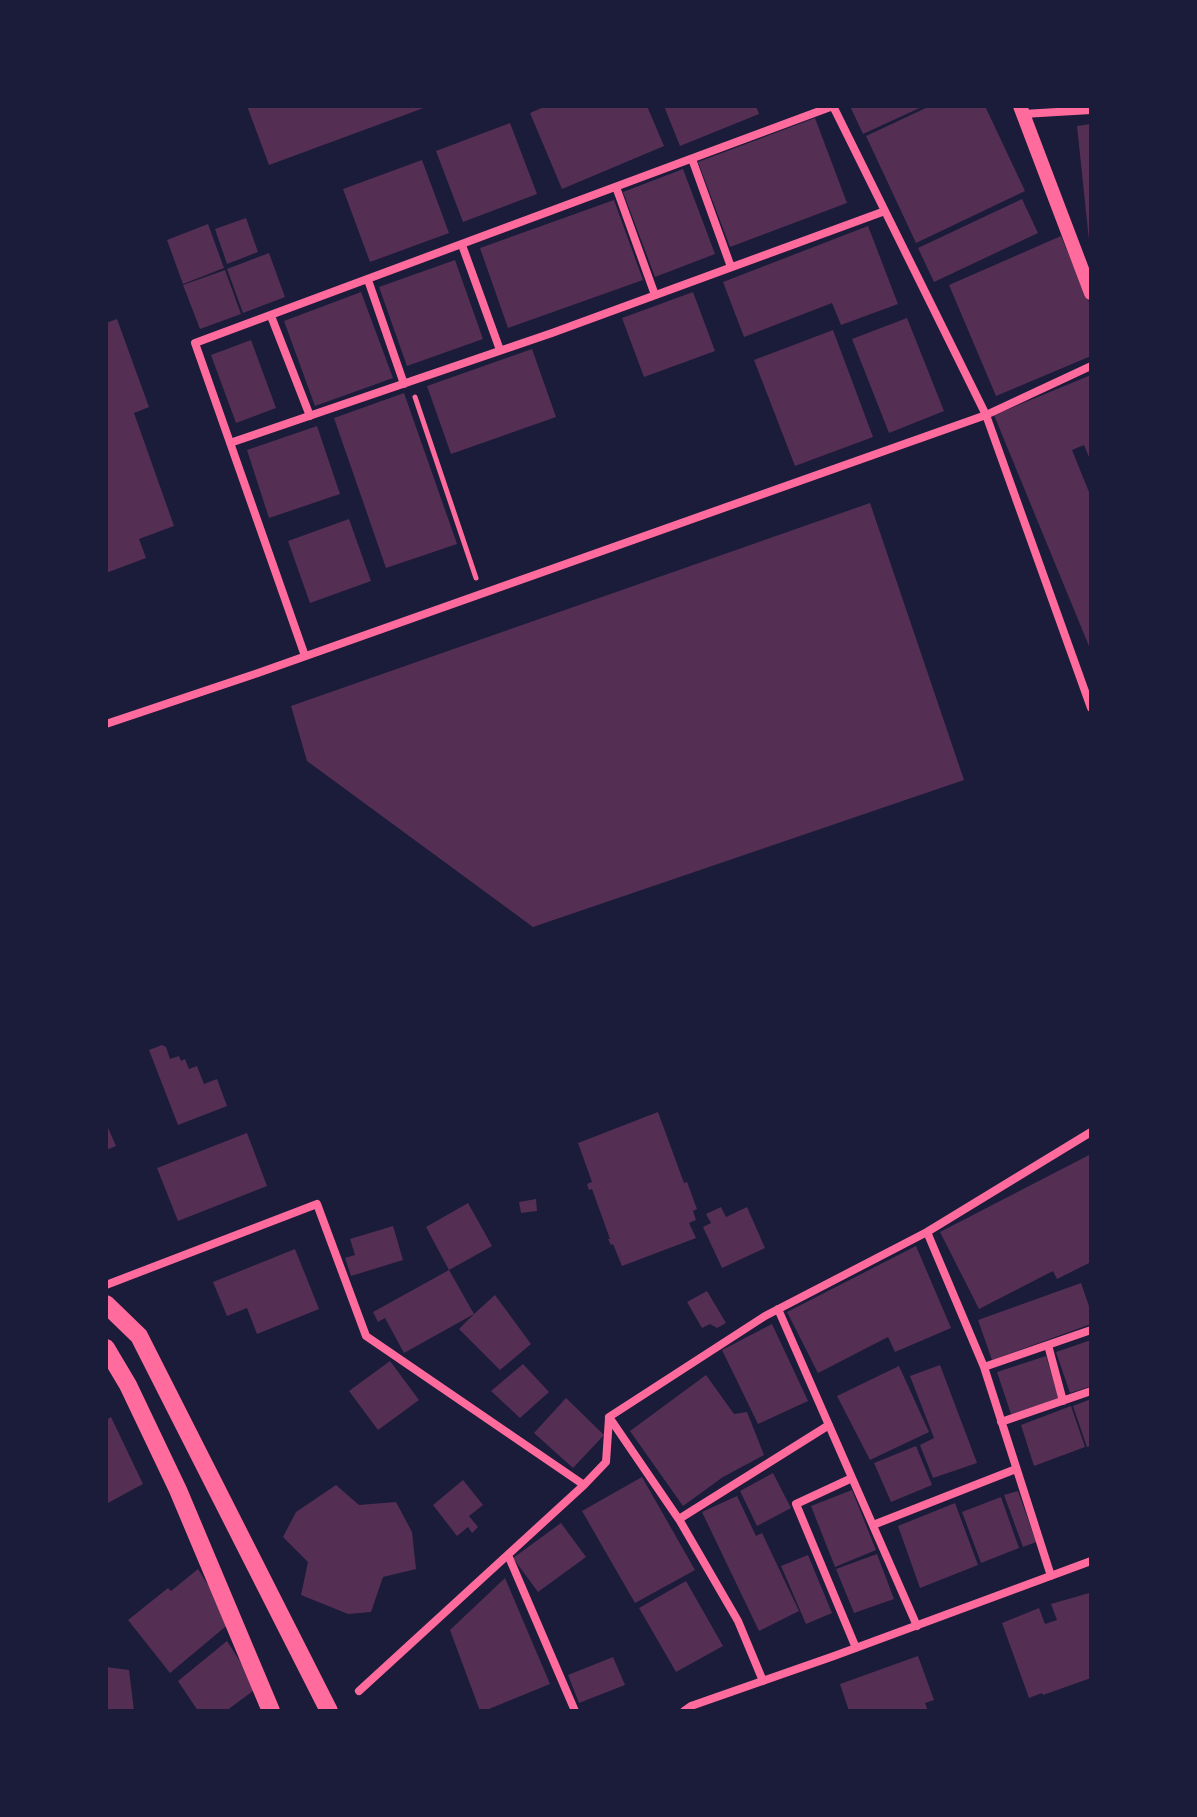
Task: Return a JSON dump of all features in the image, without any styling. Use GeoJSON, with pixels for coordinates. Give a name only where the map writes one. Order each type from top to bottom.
{"type":"FeatureCollection","features":[{"type":"Feature","properties":{"kind":"main road"},"geometry":{"type":"LineString","coordinates":[[106,1304],[139,1336],[329,1711]]}},
{"type":"Feature","properties":{"kind":"main road"},"geometry":{"type":"LineString","coordinates":[[106,1348],[128,1385],[178,1490],[271,1711]]}},
{"type":"Feature","properties":{"kind":"street"},"geometry":{"type":"LineString","coordinates":[[305,656],[195,343],[833,106],[986,415],[1091,708]]}},
{"type":"Feature","properties":{"kind":"street"},"geometry":{"type":"LineString","coordinates":[[1089,284],[1021,110],[1091,110]]}},
{"type":"Feature","properties":{"kind":"street"},"geometry":{"type":"LineString","coordinates":[[692,159],[731,267]]}},
{"type":"Feature","properties":{"kind":"street"},"geometry":{"type":"LineString","coordinates":[[616,187],[655,295]]}},
{"type":"Feature","properties":{"kind":"street"},"geometry":{"type":"LineString","coordinates":[[230,443],[407,383],[885,211]]}},
{"type":"Feature","properties":{"kind":"street"},"geometry":{"type":"LineString","coordinates":[[462,245],[500,350]]}},
{"type":"Feature","properties":{"kind":"street"},"geometry":{"type":"LineString","coordinates":[[368,280],[407,383]]}},
{"type":"Feature","properties":{"kind":"street"},"geometry":{"type":"LineString","coordinates":[[271,316],[310,416]]}},
{"type":"Feature","properties":{"kind":"street"},"geometry":{"type":"LineString","coordinates":[[106,724],[986,415],[1091,366]]}},
{"type":"Feature","properties":{"kind":"street"},"geometry":{"type":"LineString","coordinates":[[609,1417],[778,1309],[927,1232],[1091,1132]]}},
{"type":"Feature","properties":{"kind":"street"},"geometry":{"type":"LineString","coordinates":[[106,1285],[317,1204],[366,1336],[584,1485]]}},
{"type":"Feature","properties":{"kind":"street"},"geometry":{"type":"LineString","coordinates":[[927,1232],[984,1367],[1051,1576]]}},
{"type":"Feature","properties":{"kind":"street"},"geometry":{"type":"LineString","coordinates":[[778,1309],[917,1626]]}},
{"type":"Feature","properties":{"kind":"street"},"geometry":{"type":"LineString","coordinates":[[984,1367],[1091,1330]]}},
{"type":"Feature","properties":{"kind":"street"},"geometry":{"type":"LineString","coordinates":[[1048,1345],[1063,1401]]}},
{"type":"Feature","properties":{"kind":"street"},"geometry":{"type":"LineString","coordinates":[[1001,1422],[1091,1391]]}},
{"type":"Feature","properties":{"kind":"street"},"geometry":{"type":"LineString","coordinates":[[359,1691],[606,1462],[609,1417]]}},
{"type":"Feature","properties":{"kind":"street"},"geometry":{"type":"LineString","coordinates":[[609,1417],[679,1519],[738,1621],[763,1681]]}},
{"type":"Feature","properties":{"kind":"street"},"geometry":{"type":"LineString","coordinates":[[679,1519],[829,1425]]}},
{"type":"Feature","properties":{"kind":"street"},"geometry":{"type":"LineString","coordinates":[[873,1525],[1016,1469]]}},
{"type":"Feature","properties":{"kind":"street"},"geometry":{"type":"LineString","coordinates":[[852,1478],[796,1504],[856,1648]]}},
{"type":"Feature","properties":{"kind":"street"},"geometry":{"type":"LineString","coordinates":[[508,1555],[575,1711]]}},
{"type":"Feature","properties":{"kind":"street"},"geometry":{"type":"LineString","coordinates":[[690,1709],[1091,1561]]}},
{"type":"Feature","properties":{"kind":"path"},"geometry":{"type":"LineString","coordinates":[[407,383],[481,594]]}},
{"type":"Feature","properties":{"kind":"building"},"geometry":{"type":"Polygon","coordinates":[[[247,106],[429,106],[269,165],[247,106]]]}},
{"type":"Feature","properties":{"kind":"building"},"geometry":{"type":"Polygon","coordinates":[[[546,106],[647,106],[664,146],[562,189],[530,113],[546,106]]]}},
{"type":"Feature","properties":{"kind":"building"},"geometry":{"type":"Polygon","coordinates":[[[664,106],[756,106],[759,114],[680,146],[664,106]]]}},
{"type":"Feature","properties":{"kind":"building"},"geometry":{"type":"Polygon","coordinates":[[[850,106],[924,106],[863,134],[850,106]]]}},
{"type":"Feature","properties":{"kind":"building"},"geometry":{"type":"Polygon","coordinates":[[[930,106],[985,106],[1025,191],[916,243],[866,136],[930,106]]]}},
{"type":"Feature","properties":{"kind":"building"},"geometry":{"type":"Polygon","coordinates":[[[815,118],[847,203],[730,247],[698,162],[815,118]]]}},
{"type":"Feature","properties":{"kind":"building"},"geometry":{"type":"Polygon","coordinates":[[[510,123],[537,194],[463,222],[436,151],[510,123]]]}},
{"type":"Feature","properties":{"kind":"building"},"geometry":{"type":"Polygon","coordinates":[[[1091,124],[1091,240],[1089,240],[1077,126],[1091,124]]]}},
{"type":"Feature","properties":{"kind":"building"},"geometry":{"type":"Polygon","coordinates":[[[422,160],[449,233],[370,262],[343,189],[422,160]]]}},
{"type":"Feature","properties":{"kind":"building"},"geometry":{"type":"Polygon","coordinates":[[[683,169],[715,254],[655,277],[623,192],[683,169]]]}},
{"type":"Feature","properties":{"kind":"building"},"geometry":{"type":"Polygon","coordinates":[[[1022,199],[1038,233],[934,282],[918,248],[1022,199]]]}},
{"type":"Feature","properties":{"kind":"building"},"geometry":{"type":"Polygon","coordinates":[[[614,200],[643,280],[508,328],[480,248],[614,200]]]}},
{"type":"Feature","properties":{"kind":"building"},"geometry":{"type":"Polygon","coordinates":[[[246,218],[258,252],[227,264],[215,229],[246,218]]]}},
{"type":"Feature","properties":{"kind":"building"},"geometry":{"type":"Polygon","coordinates":[[[208,224],[224,268],[183,284],[167,240],[208,224]]]}},
{"type":"Feature","properties":{"kind":"building"},"geometry":{"type":"Polygon","coordinates":[[[868,226],[898,304],[841,325],[832,303],[744,337],[723,282],[868,226]]]}},
{"type":"Feature","properties":{"kind":"building"},"geometry":{"type":"Polygon","coordinates":[[[1061,236],[1091,307],[1091,356],[996,396],[949,285],[1061,236]]]}},
{"type":"Feature","properties":{"kind":"building"},"geometry":{"type":"Polygon","coordinates":[[[269,253],[285,297],[243,313],[227,269],[269,253]]]}},
{"type":"Feature","properties":{"kind":"building"},"geometry":{"type":"Polygon","coordinates":[[[455,260],[483,339],[407,366],[379,287],[455,260]]]}},
{"type":"Feature","properties":{"kind":"building"},"geometry":{"type":"Polygon","coordinates":[[[225,270],[241,314],[200,329],[183,285],[225,270]]]}},
{"type":"Feature","properties":{"kind":"building"},"geometry":{"type":"Polygon","coordinates":[[[361,292],[393,378],[315,406],[284,321],[361,292]]]}},
{"type":"Feature","properties":{"kind":"building"},"geometry":{"type":"Polygon","coordinates":[[[693,292],[715,351],[644,377],[622,318],[693,292]]]}},
{"type":"Feature","properties":{"kind":"building"},"geometry":{"type":"Polygon","coordinates":[[[907,318],[944,411],[889,433],[852,339],[907,318]]]}},
{"type":"Feature","properties":{"kind":"building"},"geometry":{"type":"Polygon","coordinates":[[[117,319],[149,407],[134,413],[174,526],[139,539],[146,558],[106,573],[106,323],[117,319]]]}},
{"type":"Feature","properties":{"kind":"building"},"geometry":{"type":"Polygon","coordinates":[[[833,330],[873,437],[795,466],[754,360],[833,330]]]}},
{"type":"Feature","properties":{"kind":"building"},"geometry":{"type":"Polygon","coordinates":[[[251,340],[276,408],[236,423],[211,355],[251,340]]]}},
{"type":"Feature","properties":{"kind":"building"},"geometry":{"type":"Polygon","coordinates":[[[532,349],[556,417],[451,454],[427,386],[532,349]]]}},
{"type":"Feature","properties":{"kind":"building"},"geometry":{"type":"Polygon","coordinates":[[[1091,375],[1091,462],[1084,445],[1072,450],[1091,497],[1091,651],[994,415],[1091,375]]]}},
{"type":"Feature","properties":{"kind":"building"},"geometry":{"type":"Polygon","coordinates":[[[404,393],[457,544],[386,568],[334,418],[404,393]]]}},
{"type":"Feature","properties":{"kind":"building"},"geometry":{"type":"Polygon","coordinates":[[[317,426],[340,494],[269,518],[247,450],[317,426]]]}},
{"type":"Feature","properties":{"kind":"building"},"geometry":{"type":"Polygon","coordinates":[[[870,503],[964,780],[533,927],[307,761],[291,706],[870,503]]]}},
{"type":"Feature","properties":{"kind":"building"},"geometry":{"type":"Polygon","coordinates":[[[349,519],[371,581],[310,603],[288,541],[349,519]]]}},
{"type":"Feature","properties":{"kind":"building"},"geometry":{"type":"Polygon","coordinates":[[[162,1045],[166,1047],[170,1059],[179,1056],[181,1061],[185,1059],[189,1069],[197,1066],[204,1084],[217,1079],[227,1106],[178,1125],[149,1050],[162,1045]]]}},
{"type":"Feature","properties":{"kind":"building"},"geometry":{"type":"Polygon","coordinates":[[[658,1112],[697,1209],[693,1211],[696,1220],[689,1223],[696,1238],[622,1266],[608,1239],[592,1189],[589,1190],[587,1184],[592,1182],[578,1143],[658,1112]]]}},
{"type":"Feature","properties":{"kind":"building"},"geometry":{"type":"Polygon","coordinates":[[[106,1123],[116,1146],[106,1150],[106,1123]]]}},
{"type":"Feature","properties":{"kind":"building"},"geometry":{"type":"Polygon","coordinates":[[[247,1133],[267,1186],[178,1221],[157,1168],[247,1133]]]}},
{"type":"Feature","properties":{"kind":"building"},"geometry":{"type":"Polygon","coordinates":[[[1091,1154],[1091,1262],[1057,1279],[1053,1271],[979,1309],[940,1232],[1091,1154]]]}},
{"type":"Feature","properties":{"kind":"building"},"geometry":{"type":"Polygon","coordinates":[[[536,1199],[537,1211],[521,1213],[519,1202],[536,1199]]]}},
{"type":"Feature","properties":{"kind":"building"},"geometry":{"type":"Polygon","coordinates":[[[468,1203],[492,1246],[449,1270],[426,1227],[468,1203]]]}},
{"type":"Feature","properties":{"kind":"building"},"geometry":{"type":"Polygon","coordinates":[[[721,1207],[726,1217],[747,1207],[765,1248],[722,1268],[703,1227],[711,1223],[706,1214],[721,1207]]]}},
{"type":"Feature","properties":{"kind":"building"},"geometry":{"type":"Polygon","coordinates":[[[393,1226],[403,1260],[351,1276],[345,1258],[355,1255],[350,1239],[393,1226]]]}},
{"type":"Feature","properties":{"kind":"building"},"geometry":{"type":"Polygon","coordinates":[[[916,1246],[951,1328],[895,1352],[888,1337],[818,1373],[787,1312],[916,1246]]]}},
{"type":"Feature","properties":{"kind":"building"},"geometry":{"type":"Polygon","coordinates":[[[295,1249],[319,1309],[257,1334],[247,1308],[227,1316],[213,1282],[295,1249]]]}},
{"type":"Feature","properties":{"kind":"building"},"geometry":{"type":"Polygon","coordinates":[[[449,1270],[474,1314],[404,1353],[385,1318],[378,1322],[373,1312],[449,1270]]]}},
{"type":"Feature","properties":{"kind":"building"},"geometry":{"type":"Polygon","coordinates":[[[1081,1283],[1091,1312],[1091,1324],[992,1360],[978,1320],[1081,1283]]]}},
{"type":"Feature","properties":{"kind":"building"},"geometry":{"type":"Polygon","coordinates":[[[707,1291],[726,1323],[717,1328],[710,1324],[702,1328],[687,1302],[707,1291]]]}},
{"type":"Feature","properties":{"kind":"building"},"geometry":{"type":"Polygon","coordinates":[[[495,1295],[531,1344],[500,1370],[459,1329],[495,1295]]]}},
{"type":"Feature","properties":{"kind":"building"},"geometry":{"type":"Polygon","coordinates":[[[772,1324],[808,1401],[758,1424],[722,1350],[772,1324]]]}},
{"type":"Feature","properties":{"kind":"building"},"geometry":{"type":"Polygon","coordinates":[[[1091,1340],[1091,1386],[1070,1393],[1056,1352],[1091,1340]]]}},
{"type":"Feature","properties":{"kind":"building"},"geometry":{"type":"Polygon","coordinates":[[[1046,1356],[1059,1399],[1011,1414],[997,1372],[1046,1356]]]}},
{"type":"Feature","properties":{"kind":"building"},"geometry":{"type":"Polygon","coordinates":[[[390,1361],[419,1400],[378,1430],[349,1391],[390,1361]]]}},
{"type":"Feature","properties":{"kind":"building"},"geometry":{"type":"Polygon","coordinates":[[[523,1364],[549,1392],[520,1418],[491,1391],[523,1364]]]}},
{"type":"Feature","properties":{"kind":"building"},"geometry":{"type":"Polygon","coordinates":[[[940,1365],[977,1463],[933,1478],[920,1445],[934,1438],[910,1376],[940,1365]]]}},
{"type":"Feature","properties":{"kind":"building"},"geometry":{"type":"Polygon","coordinates":[[[899,1366],[929,1432],[870,1460],[837,1396],[899,1366]]]}},
{"type":"Feature","properties":{"kind":"building"},"geometry":{"type":"Polygon","coordinates":[[[706,1375],[734,1414],[747,1412],[764,1455],[723,1477],[683,1506],[630,1431],[706,1375]]]}},
{"type":"Feature","properties":{"kind":"building"},"geometry":{"type":"Polygon","coordinates":[[[566,1398],[604,1435],[573,1468],[534,1433],[566,1398]]]}},
{"type":"Feature","properties":{"kind":"building"},"geometry":{"type":"Polygon","coordinates":[[[1091,1399],[1091,1446],[1087,1447],[1073,1406],[1091,1399]]]}},
{"type":"Feature","properties":{"kind":"building"},"geometry":{"type":"Polygon","coordinates":[[[1071,1406],[1085,1447],[1034,1466],[1021,1425],[1071,1406]]]}},
{"type":"Feature","properties":{"kind":"building"},"geometry":{"type":"Polygon","coordinates":[[[111,1417],[143,1484],[106,1504],[106,1420],[111,1417]]]}},
{"type":"Feature","properties":{"kind":"building"},"geometry":{"type":"Polygon","coordinates":[[[916,1446],[932,1485],[891,1502],[874,1463],[916,1446]]]}},
{"type":"Feature","properties":{"kind":"building"},"geometry":{"type":"Polygon","coordinates":[[[773,1473],[791,1508],[757,1526],[740,1491],[773,1473]]]}},
{"type":"Feature","properties":{"kind":"building"},"geometry":{"type":"Polygon","coordinates":[[[642,1477],[695,1570],[635,1603],[582,1511],[642,1477]]]}},
{"type":"Feature","properties":{"kind":"building"},"geometry":{"type":"Polygon","coordinates":[[[463,1480],[483,1505],[469,1516],[478,1527],[472,1533],[468,1527],[457,1536],[433,1505],[463,1480]]]}},
{"type":"Feature","properties":{"kind":"building"},"geometry":{"type":"Polygon","coordinates":[[[336,1485],[359,1505],[396,1502],[412,1532],[416,1569],[383,1577],[371,1612],[348,1614],[301,1595],[308,1562],[283,1537],[296,1512],[336,1485]]]}},
{"type":"Feature","properties":{"kind":"building"},"geometry":{"type":"Polygon","coordinates":[[[852,1490],[876,1550],[835,1567],[811,1506],[852,1490]]]}},
{"type":"Feature","properties":{"kind":"building"},"geometry":{"type":"Polygon","coordinates":[[[1018,1491],[1036,1542],[1023,1547],[1004,1495],[1018,1491]]]}},
{"type":"Feature","properties":{"kind":"building"},"geometry":{"type":"Polygon","coordinates":[[[737,1496],[756,1536],[762,1533],[799,1611],[759,1631],[702,1512],[737,1496]]]}},
{"type":"Feature","properties":{"kind":"building"},"geometry":{"type":"Polygon","coordinates":[[[1001,1497],[1019,1548],[981,1563],[962,1512],[1001,1497]]]}},
{"type":"Feature","properties":{"kind":"building"},"geometry":{"type":"Polygon","coordinates":[[[955,1503],[978,1565],[920,1588],[898,1526],[955,1503]]]}},
{"type":"Feature","properties":{"kind":"building"},"geometry":{"type":"Polygon","coordinates":[[[561,1523],[586,1557],[538,1592],[513,1558],[561,1523]]]}},
{"type":"Feature","properties":{"kind":"building"},"geometry":{"type":"Polygon","coordinates":[[[877,1554],[894,1599],[854,1613],[836,1569],[877,1554]]]}},
{"type":"Feature","properties":{"kind":"building"},"geometry":{"type":"Polygon","coordinates":[[[808,1555],[832,1613],[806,1624],[781,1566],[808,1555]]]}},
{"type":"Feature","properties":{"kind":"building"},"geometry":{"type":"Polygon","coordinates":[[[198,1569],[231,1622],[170,1673],[128,1620],[198,1569]]]}},
{"type":"Feature","properties":{"kind":"building"},"geometry":{"type":"Polygon","coordinates":[[[505,1578],[550,1684],[480,1711],[450,1630],[505,1578]]]}},
{"type":"Feature","properties":{"kind":"building"},"geometry":{"type":"Polygon","coordinates":[[[686,1581],[723,1646],[676,1672],[639,1608],[686,1581]]]}},
{"type":"Feature","properties":{"kind":"building"},"geometry":{"type":"Polygon","coordinates":[[[1089,1593],[1091,1678],[1029,1698],[1002,1623],[1039,1608],[1045,1624],[1057,1620],[1051,1604],[1089,1593]]]}},
{"type":"Feature","properties":{"kind":"building"},"geometry":{"type":"Polygon","coordinates":[[[227,1641],[257,1688],[226,1711],[198,1711],[178,1681],[227,1641]]]}},
{"type":"Feature","properties":{"kind":"building"},"geometry":{"type":"Polygon","coordinates":[[[918,1656],[934,1700],[925,1703],[928,1711],[849,1711],[840,1684],[918,1656]]]}},
{"type":"Feature","properties":{"kind":"building"},"geometry":{"type":"Polygon","coordinates":[[[613,1657],[625,1685],[579,1703],[568,1675],[613,1657]]]}},
{"type":"Feature","properties":{"kind":"building"},"geometry":{"type":"Polygon","coordinates":[[[106,1667],[129,1670],[134,1711],[106,1711],[106,1667]]]}}]}
